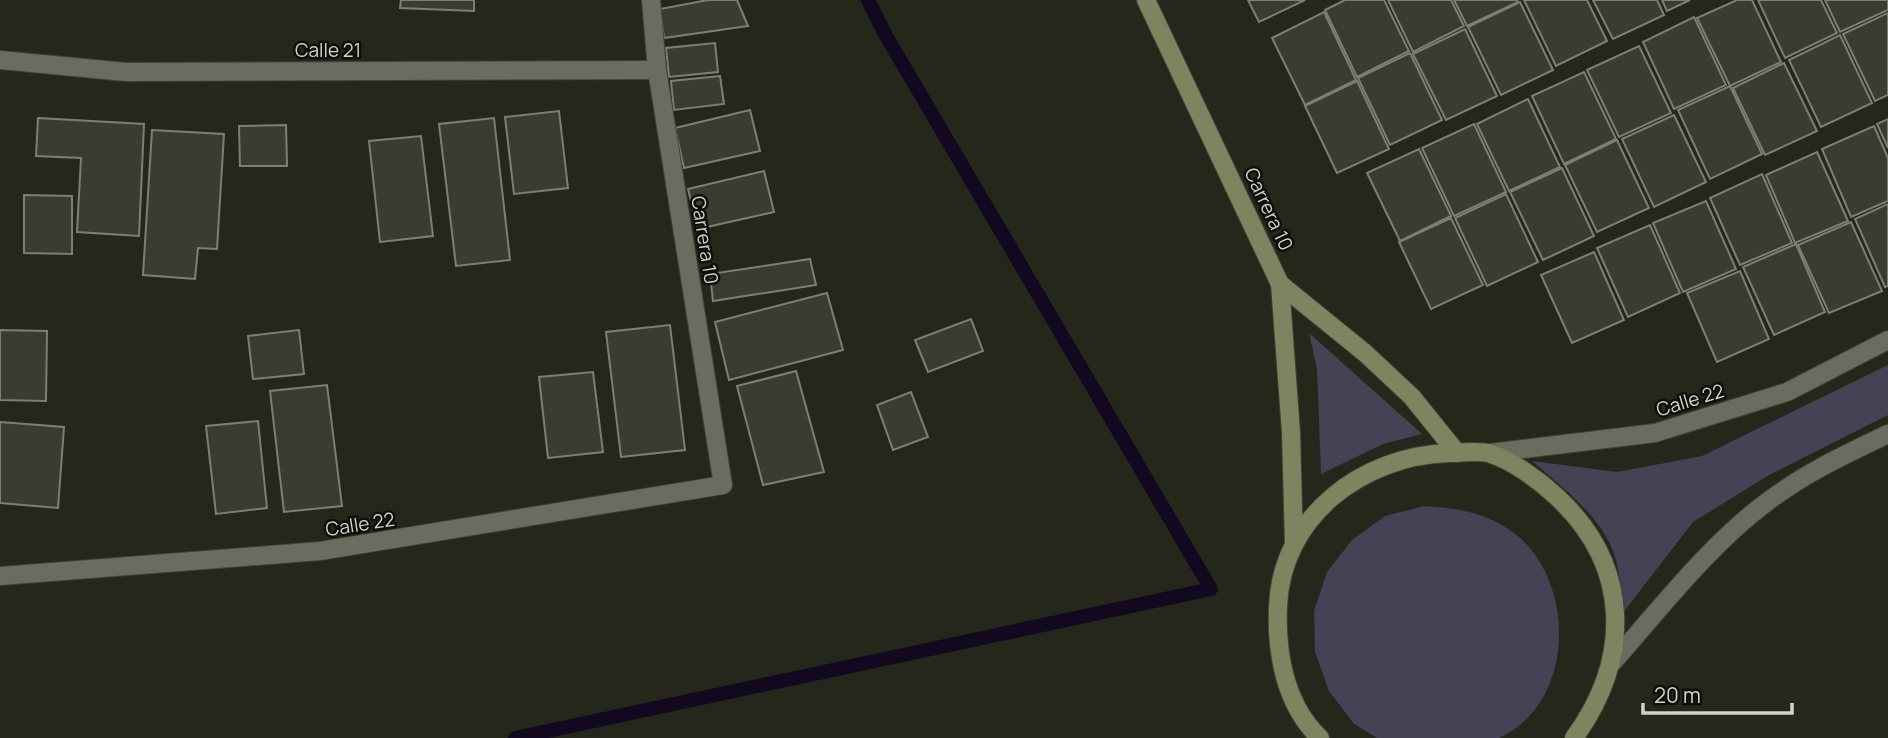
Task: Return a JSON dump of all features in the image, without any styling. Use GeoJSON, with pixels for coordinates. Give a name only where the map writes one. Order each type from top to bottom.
{"type":"FeatureCollection","features":[{"type":"Feature","properties":{"kind":"street","name":"Carrera 10"},"geometry":{"type":"LineString","coordinates":[[651,0],[657,70],[723,485]]}},
{"type":"Feature","properties":{"kind":"street","name":"Carrera 10"},"geometry":{"type":"LineString","coordinates":[[1146,0],[1280,284],[1291,432],[1294,545]]}},
{"type":"Feature","properties":{"kind":"street","name":"Calle 21"},"geometry":{"type":"LineString","coordinates":[[0,60],[127,72],[657,70]]}},
{"type":"Feature","properties":{"kind":"street","name":"Carrera 10"},"geometry":{"type":"LineString","coordinates":[[1280,284],[1365,353],[1412,397],[1457,453]]}},
{"type":"Feature","properties":{"kind":"street","name":"Calle 22"},"geometry":{"type":"LineString","coordinates":[[1490,453],[1655,433],[1787,392],[1888,340]]}},
{"type":"Feature","properties":{"kind":"street"},"geometry":{"type":"LineString","coordinates":[[1612,663],[1691,573],[1765,503],[1814,470],[1888,434]]}},
{"type":"Feature","properties":{"kind":"street"},"geometry":{"type":"LineString","coordinates":[[1320,738],[1288,690],[1276,642],[1278,592],[1294,545],[1316,512],[1335,494],[1380,465],[1418,454],[1457,453],[1490,453],[1542,483],[1580,518],[1605,562],[1617,612],[1612,663],[1594,710],[1590,738]]}},
{"type":"Feature","properties":{"kind":"street","name":"Calle 22"},"geometry":{"type":"LineString","coordinates":[[0,576],[320,551],[723,485]]}},
{"type":"Feature","properties":{"kind":"street"},"geometry":{"type":"LineString","coordinates":[[1574,738],[1594,710]]}},
{"type":"Feature","properties":{"kind":"shaded area"},"geometry":{"type":"Polygon","coordinates":[[[1309,333],[1422,434],[1383,444],[1321,474],[1317,369],[1309,333]]]}},
{"type":"Feature","properties":{"kind":"shaded area"},"geometry":{"type":"Polygon","coordinates":[[[1888,365],[1888,415],[1769,475],[1693,522],[1619,618],[1618,569],[1614,552],[1606,537],[1584,508],[1532,461],[1617,472],[1702,456],[1888,365]]]}},
{"type":"Feature","properties":{"kind":"shaded area"},"geometry":{"type":"Polygon","coordinates":[[[1425,506],[1465,511],[1502,525],[1527,545],[1545,571],[1555,601],[1559,633],[1555,665],[1544,695],[1525,720],[1499,738],[1377,738],[1354,724],[1329,691],[1315,652],[1314,611],[1327,572],[1352,540],[1385,516],[1425,506]]]}},
{"type":"Feature","properties":{"kind":"building"},"geometry":{"type":"Polygon","coordinates":[[[401,0],[474,0],[474,11],[400,8],[401,0]]]}},
{"type":"Feature","properties":{"kind":"building"},"geometry":{"type":"Polygon","coordinates":[[[708,0],[737,0],[748,26],[664,38],[660,9],[708,0]]]}},
{"type":"Feature","properties":{"kind":"building"},"geometry":{"type":"Polygon","coordinates":[[[1248,0],[1305,0],[1259,22],[1248,0]]]}},
{"type":"Feature","properties":{"kind":"building"},"geometry":{"type":"Polygon","coordinates":[[[1345,0],[1384,0],[1409,51],[1357,77],[1325,10],[1345,0]]]}},
{"type":"Feature","properties":{"kind":"building"},"geometry":{"type":"Polygon","coordinates":[[[1388,0],[1451,0],[1464,26],[1413,52],[1388,0]]]}},
{"type":"Feature","properties":{"kind":"building"},"geometry":{"type":"Polygon","coordinates":[[[1454,0],[1517,0],[1518,2],[1467,26],[1454,0]]]}},
{"type":"Feature","properties":{"kind":"building"},"geometry":{"type":"Polygon","coordinates":[[[1524,0],[1587,0],[1607,41],[1556,66],[1524,0]]]}},
{"type":"Feature","properties":{"kind":"building"},"geometry":{"type":"Polygon","coordinates":[[[1593,0],[1657,0],[1664,15],[1613,39],[1593,0]]]}},
{"type":"Feature","properties":{"kind":"building"},"geometry":{"type":"Polygon","coordinates":[[[1662,0],[1690,0],[1667,11],[1662,0]]]}},
{"type":"Feature","properties":{"kind":"building"},"geometry":{"type":"Polygon","coordinates":[[[1737,0],[1752,0],[1781,62],[1730,86],[1697,18],[1737,0]]]}},
{"type":"Feature","properties":{"kind":"building"},"geometry":{"type":"Polygon","coordinates":[[[1758,0],[1821,0],[1837,33],[1785,58],[1758,0]]]}},
{"type":"Feature","properties":{"kind":"building"},"geometry":{"type":"Polygon","coordinates":[[[1825,0],[1888,0],[1888,10],[1840,32],[1825,0]]]}},
{"type":"Feature","properties":{"kind":"building"},"geometry":{"type":"Polygon","coordinates":[[[1520,2],[1553,70],[1501,95],[1468,27],[1520,2]]]}},
{"type":"Feature","properties":{"kind":"building"},"geometry":{"type":"Polygon","coordinates":[[[1324,12],[1356,80],[1305,105],[1272,38],[1324,12]]]}},
{"type":"Feature","properties":{"kind":"building"},"geometry":{"type":"Polygon","coordinates":[[[1888,13],[1888,95],[1875,101],[1843,34],[1888,13]]]}},
{"type":"Feature","properties":{"kind":"building"},"geometry":{"type":"Polygon","coordinates":[[[1694,17],[1726,85],[1674,109],[1643,42],[1694,17]]]}},
{"type":"Feature","properties":{"kind":"building"},"geometry":{"type":"Polygon","coordinates":[[[1465,29],[1497,96],[1446,120],[1413,54],[1465,29]]]}},
{"type":"Feature","properties":{"kind":"building"},"geometry":{"type":"Polygon","coordinates":[[[1840,35],[1872,103],[1821,127],[1789,60],[1840,35]]]}},
{"type":"Feature","properties":{"kind":"building"},"geometry":{"type":"Polygon","coordinates":[[[715,43],[718,72],[669,77],[666,48],[715,43]]]}},
{"type":"Feature","properties":{"kind":"building"},"geometry":{"type":"Polygon","coordinates":[[[1639,46],[1671,113],[1619,137],[1587,70],[1639,46]]]}},
{"type":"Feature","properties":{"kind":"building"},"geometry":{"type":"Polygon","coordinates":[[[1410,53],[1442,120],[1390,145],[1358,78],[1410,53]]]}},
{"type":"Feature","properties":{"kind":"building"},"geometry":{"type":"Polygon","coordinates":[[[1784,63],[1817,131],[1765,155],[1733,88],[1784,63]]]}},
{"type":"Feature","properties":{"kind":"building"},"geometry":{"type":"Polygon","coordinates":[[[1584,72],[1616,139],[1564,164],[1532,96],[1584,72]]]}},
{"type":"Feature","properties":{"kind":"building"},"geometry":{"type":"Polygon","coordinates":[[[720,76],[724,104],[674,110],[671,81],[720,76]]]}},
{"type":"Feature","properties":{"kind":"building"},"geometry":{"type":"Polygon","coordinates":[[[1357,81],[1389,149],[1337,173],[1305,106],[1357,81]]]}},
{"type":"Feature","properties":{"kind":"building"},"geometry":{"type":"Polygon","coordinates":[[[1730,86],[1762,154],[1710,179],[1678,110],[1730,86]]]}},
{"type":"Feature","properties":{"kind":"building"},"geometry":{"type":"Polygon","coordinates":[[[1528,99],[1560,167],[1509,191],[1477,124],[1528,99]]]}},
{"type":"Feature","properties":{"kind":"building"},"geometry":{"type":"Polygon","coordinates":[[[750,110],[760,151],[684,168],[675,128],[750,110]]]}},
{"type":"Feature","properties":{"kind":"building"},"geometry":{"type":"Polygon","coordinates":[[[559,111],[568,188],[514,194],[505,117],[559,111]]]}},
{"type":"Feature","properties":{"kind":"building"},"geometry":{"type":"Polygon","coordinates":[[[1674,115],[1706,182],[1654,207],[1622,139],[1674,115]]]}},
{"type":"Feature","properties":{"kind":"building"},"geometry":{"type":"Polygon","coordinates":[[[38,118],[144,124],[139,236],[77,232],[81,158],[36,156],[38,118]]]}},
{"type":"Feature","properties":{"kind":"building"},"geometry":{"type":"Polygon","coordinates":[[[494,118],[510,260],[456,266],[439,124],[494,118]]]}},
{"type":"Feature","properties":{"kind":"building"},"geometry":{"type":"Polygon","coordinates":[[[1888,119],[1888,148],[1877,124],[1888,119]]]}},
{"type":"Feature","properties":{"kind":"building"},"geometry":{"type":"Polygon","coordinates":[[[1474,124],[1506,192],[1454,216],[1422,148],[1474,124]]]}},
{"type":"Feature","properties":{"kind":"building"},"geometry":{"type":"Polygon","coordinates":[[[286,125],[287,166],[240,166],[239,126],[286,125]]]}},
{"type":"Feature","properties":{"kind":"building"},"geometry":{"type":"Polygon","coordinates":[[[1874,126],[1888,158],[1888,201],[1851,217],[1822,149],[1874,126]]]}},
{"type":"Feature","properties":{"kind":"building"},"geometry":{"type":"Polygon","coordinates":[[[152,130],[224,134],[217,249],[198,248],[195,279],[143,275],[152,130]]]}},
{"type":"Feature","properties":{"kind":"building"},"geometry":{"type":"Polygon","coordinates":[[[421,136],[433,236],[380,242],[369,141],[421,136]]]}},
{"type":"Feature","properties":{"kind":"building"},"geometry":{"type":"Polygon","coordinates":[[[1617,140],[1649,208],[1597,232],[1565,165],[1617,140]]]}},
{"type":"Feature","properties":{"kind":"building"},"geometry":{"type":"Polygon","coordinates":[[[1419,149],[1451,216],[1400,241],[1367,173],[1419,149]]]}},
{"type":"Feature","properties":{"kind":"building"},"geometry":{"type":"Polygon","coordinates":[[[1817,152],[1848,221],[1795,243],[1766,175],[1817,152]]]}},
{"type":"Feature","properties":{"kind":"building"},"geometry":{"type":"Polygon","coordinates":[[[1562,168],[1594,236],[1543,260],[1510,192],[1562,168]]]}},
{"type":"Feature","properties":{"kind":"building"},"geometry":{"type":"Polygon","coordinates":[[[764,171],[774,212],[698,229],[688,189],[764,171]]]}},
{"type":"Feature","properties":{"kind":"building"},"geometry":{"type":"Polygon","coordinates":[[[1762,174],[1792,243],[1740,265],[1710,198],[1762,174]]]}},
{"type":"Feature","properties":{"kind":"building"},"geometry":{"type":"Polygon","coordinates":[[[1506,194],[1538,262],[1487,286],[1455,218],[1506,194]]]}},
{"type":"Feature","properties":{"kind":"building"},"geometry":{"type":"Polygon","coordinates":[[[24,195],[72,196],[72,254],[24,253],[24,195]]]}},
{"type":"Feature","properties":{"kind":"building"},"geometry":{"type":"Polygon","coordinates":[[[1706,201],[1736,269],[1683,292],[1653,223],[1706,201]]]}},
{"type":"Feature","properties":{"kind":"building"},"geometry":{"type":"Polygon","coordinates":[[[1888,204],[1888,286],[1885,287],[1855,219],[1888,204]]]}},
{"type":"Feature","properties":{"kind":"building"},"geometry":{"type":"Polygon","coordinates":[[[1451,218],[1483,285],[1431,309],[1399,242],[1451,218]]]}},
{"type":"Feature","properties":{"kind":"building"},"geometry":{"type":"Polygon","coordinates":[[[1851,222],[1882,291],[1829,313],[1798,245],[1851,222]]]}},
{"type":"Feature","properties":{"kind":"building"},"geometry":{"type":"Polygon","coordinates":[[[1650,225],[1680,293],[1628,317],[1597,248],[1650,225]]]}},
{"type":"Feature","properties":{"kind":"building"},"geometry":{"type":"Polygon","coordinates":[[[1796,244],[1825,312],[1774,335],[1743,267],[1796,244]]]}},
{"type":"Feature","properties":{"kind":"building"},"geometry":{"type":"Polygon","coordinates":[[[1594,252],[1624,320],[1572,343],[1541,275],[1594,252]]]}},
{"type":"Feature","properties":{"kind":"building"},"geometry":{"type":"Polygon","coordinates":[[[810,259],[816,285],[713,301],[710,274],[810,259]]]}},
{"type":"Feature","properties":{"kind":"building"},"geometry":{"type":"Polygon","coordinates":[[[1740,271],[1769,339],[1717,362],[1687,293],[1740,271]]]}},
{"type":"Feature","properties":{"kind":"building"},"geometry":{"type":"Polygon","coordinates":[[[827,293],[843,350],[729,380],[715,322],[827,293]]]}},
{"type":"Feature","properties":{"kind":"building"},"geometry":{"type":"Polygon","coordinates":[[[971,319],[983,351],[928,372],[915,340],[971,319]]]}},
{"type":"Feature","properties":{"kind":"building"},"geometry":{"type":"Polygon","coordinates":[[[670,325],[685,450],[621,457],[606,332],[670,325]]]}},
{"type":"Feature","properties":{"kind":"building"},"geometry":{"type":"Polygon","coordinates":[[[0,330],[47,331],[46,401],[0,400],[0,330]]]}},
{"type":"Feature","properties":{"kind":"building"},"geometry":{"type":"Polygon","coordinates":[[[299,330],[304,374],[253,379],[248,336],[299,330]]]}},
{"type":"Feature","properties":{"kind":"building"},"geometry":{"type":"Polygon","coordinates":[[[796,371],[824,472],[763,485],[737,386],[796,371]]]}},
{"type":"Feature","properties":{"kind":"building"},"geometry":{"type":"Polygon","coordinates":[[[593,372],[603,452],[548,458],[539,377],[593,372]]]}},
{"type":"Feature","properties":{"kind":"building"},"geometry":{"type":"Polygon","coordinates":[[[327,385],[342,506],[284,512],[270,391],[327,385]]]}},
{"type":"Feature","properties":{"kind":"building"},"geometry":{"type":"Polygon","coordinates":[[[911,392],[928,437],[893,450],[877,405],[911,392]]]}},
{"type":"Feature","properties":{"kind":"building"},"geometry":{"type":"Polygon","coordinates":[[[258,421],[267,508],[216,514],[206,426],[258,421]]]}},
{"type":"Feature","properties":{"kind":"building"},"geometry":{"type":"Polygon","coordinates":[[[0,422],[64,427],[58,508],[0,503],[0,422]]]}},
{"type":"Feature","properties":{"kind":"waterway"},"geometry":{"type":"LineString","coordinates":[[515,738],[1211,589],[885,34],[868,0]]}}]}
